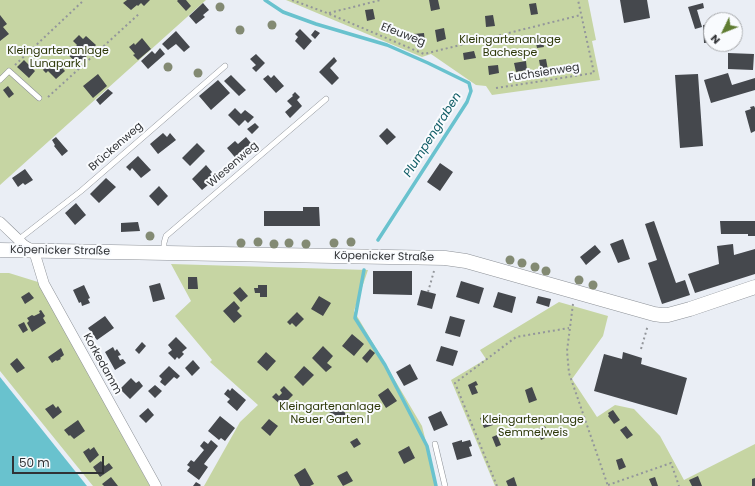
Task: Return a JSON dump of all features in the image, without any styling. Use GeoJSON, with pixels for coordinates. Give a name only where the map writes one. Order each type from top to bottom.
{"type":"FeatureCollection","features":[{"type":"Feature","properties":{"kind":"main road","name":"Köpenicker Straße"},"geometry":{"type":"LineString","coordinates":[[0,250],[445,258],[466,261],[661,315],[668,315],[755,287]]}},
{"type":"Feature","properties":{"kind":"street"},"geometry":{"type":"LineString","coordinates":[[0,222],[18,240],[34,251]]}},
{"type":"Feature","properties":{"kind":"street","name":"Korkedamm"},"geometry":{"type":"LineString","coordinates":[[34,251],[44,284],[156,486]]}},
{"type":"Feature","properties":{"kind":"lane","name":"Brückenweg"},"geometry":{"type":"LineString","coordinates":[[18,240],[81,191],[225,66]]}},
{"type":"Feature","properties":{"kind":"lane"},"geometry":{"type":"LineString","coordinates":[[0,80],[9,71],[39,98]]}},
{"type":"Feature","properties":{"kind":"lane","name":"Wiesenweg"},"geometry":{"type":"LineString","coordinates":[[164,252],[164,242],[166,236],[326,99]]}},
{"type":"Feature","properties":{"kind":"lane"},"geometry":{"type":"LineString","coordinates":[[434,444],[445,486]]}},
{"type":"Feature","properties":{"kind":"path"},"geometry":{"type":"LineString","coordinates":[[9,71],[84,0]]}},
{"type":"Feature","properties":{"kind":"path","name":"Efeuweg"},"geometry":{"type":"LineString","coordinates":[[292,0],[327,13],[424,54],[581,15]]}},
{"type":"Feature","properties":{"kind":"path"},"geometry":{"type":"LineString","coordinates":[[327,13],[381,0]]}},
{"type":"Feature","properties":{"kind":"path"},"geometry":{"type":"LineString","coordinates":[[578,0],[581,15]]}},
{"type":"Feature","properties":{"kind":"path"},"geometry":{"type":"LineString","coordinates":[[39,98],[42,102],[140,13]]}},
{"type":"Feature","properties":{"kind":"path","name":"Fuchsienweg"},"geometry":{"type":"LineString","coordinates":[[496,88],[594,73],[581,15]]}},
{"type":"Feature","properties":{"kind":"path"},"geometry":{"type":"LineString","coordinates":[[428,292],[435,270]]}},
{"type":"Feature","properties":{"kind":"path"},"geometry":{"type":"LineString","coordinates":[[576,292],[569,328],[567,351],[569,373],[608,486],[671,463],[679,486]]}},
{"type":"Feature","properties":{"kind":"path"},"geometry":{"type":"LineString","coordinates":[[641,349],[648,322]]}},
{"type":"Feature","properties":{"kind":"path"},"geometry":{"type":"LineString","coordinates":[[497,486],[455,383],[516,337],[569,328]]}},
{"type":"Feature","properties":{"kind":"green space","name":"Kleingartenanlage Lunapark I"},"geometry":{"type":"Polygon","coordinates":[[[0,0],[206,0],[0,185],[0,0]]]}},
{"type":"Feature","properties":{"kind":"green space","name":"Kleingartenanlage Bachespe"},"geometry":{"type":"Polygon","coordinates":[[[286,0],[588,0],[596,40],[592,41],[600,80],[492,95],[486,86],[476,85],[431,54],[422,57],[286,0]]]}},
{"type":"Feature","properties":{"kind":"green space","name":"Kleingartenanlage Neuer Garten I"},"geometry":{"type":"Polygon","coordinates":[[[171,264],[368,270],[354,311],[422,426],[437,486],[204,486],[240,422],[258,405],[210,362],[212,360],[175,316],[191,301],[171,264]]]}},
{"type":"Feature","properties":{"kind":"green space"},"geometry":{"type":"Polygon","coordinates":[[[0,273],[9,273],[38,282],[150,486],[93,486],[0,371],[0,273]]]}},
{"type":"Feature","properties":{"kind":"green space","name":"Kleingartenanlage Semmelweis"},"geometry":{"type":"Polygon","coordinates":[[[559,302],[608,316],[603,336],[572,379],[597,417],[615,405],[634,409],[660,436],[684,480],[755,444],[755,486],[495,486],[451,380],[486,359],[480,350],[559,302]]]}},
{"type":"Feature","properties":{"kind":"water"},"geometry":{"type":"Polygon","coordinates":[[[0,377],[87,486],[0,486],[0,377]]]}},
{"type":"Feature","properties":{"kind":"building"},"geometry":{"type":"Polygon","coordinates":[[[127,0],[150,0],[144,6],[141,3],[131,10],[123,3],[127,0]]]}},
{"type":"Feature","properties":{"kind":"building"},"geometry":{"type":"Polygon","coordinates":[[[186,0],[191,6],[186,11],[177,1],[186,0]]]}},
{"type":"Feature","properties":{"kind":"building"},"geometry":{"type":"Polygon","coordinates":[[[429,0],[438,0],[440,9],[431,11],[429,0]]]}},
{"type":"Feature","properties":{"kind":"building"},"geometry":{"type":"Polygon","coordinates":[[[620,0],[647,0],[650,18],[624,23],[620,0]]]}},
{"type":"Feature","properties":{"kind":"building"},"geometry":{"type":"Polygon","coordinates":[[[203,3],[209,10],[203,15],[205,17],[196,24],[189,16],[203,3]]]}},
{"type":"Feature","properties":{"kind":"building"},"geometry":{"type":"Polygon","coordinates":[[[536,3],[538,14],[531,15],[529,4],[536,3]]]}},
{"type":"Feature","properties":{"kind":"building"},"geometry":{"type":"Polygon","coordinates":[[[703,3],[704,8],[697,10],[702,27],[695,29],[688,7],[703,3]]]}},
{"type":"Feature","properties":{"kind":"building"},"geometry":{"type":"Polygon","coordinates":[[[373,9],[375,19],[367,21],[365,10],[373,9]]]}},
{"type":"Feature","properties":{"kind":"building"},"geometry":{"type":"Polygon","coordinates":[[[0,15],[7,24],[3,27],[9,34],[0,41],[0,15]]]}},
{"type":"Feature","properties":{"kind":"building"},"geometry":{"type":"Polygon","coordinates":[[[493,15],[495,26],[486,27],[485,16],[493,15]]]}},
{"type":"Feature","properties":{"kind":"building"},"geometry":{"type":"Polygon","coordinates":[[[444,28],[446,39],[437,42],[435,30],[444,28]]]}},
{"type":"Feature","properties":{"kind":"building"},"geometry":{"type":"Polygon","coordinates":[[[300,29],[312,41],[304,50],[295,41],[298,37],[295,34],[300,29]]]}},
{"type":"Feature","properties":{"kind":"building"},"geometry":{"type":"Polygon","coordinates":[[[315,30],[320,33],[315,39],[311,35],[315,30]]]}},
{"type":"Feature","properties":{"kind":"building"},"geometry":{"type":"Polygon","coordinates":[[[176,31],[190,47],[184,52],[176,44],[168,50],[162,44],[176,31]]]}},
{"type":"Feature","properties":{"kind":"building"},"geometry":{"type":"Polygon","coordinates":[[[424,33],[425,42],[414,43],[414,34],[424,33]]]}},
{"type":"Feature","properties":{"kind":"building"},"geometry":{"type":"Polygon","coordinates":[[[79,35],[83,39],[86,36],[96,45],[79,65],[64,51],[66,50],[70,53],[77,45],[73,41],[79,35]]]}},
{"type":"Feature","properties":{"kind":"building"},"geometry":{"type":"Polygon","coordinates":[[[542,37],[544,47],[537,48],[535,38],[542,37]]]}},
{"type":"Feature","properties":{"kind":"building"},"geometry":{"type":"Polygon","coordinates":[[[142,38],[151,49],[138,60],[133,55],[135,54],[129,47],[134,43],[135,45],[142,38]]]}},
{"type":"Feature","properties":{"kind":"building"},"geometry":{"type":"Polygon","coordinates":[[[160,48],[165,54],[148,69],[141,61],[152,51],[155,54],[160,48]]]}},
{"type":"Feature","properties":{"kind":"building"},"geometry":{"type":"Polygon","coordinates":[[[474,51],[476,58],[464,60],[463,53],[474,51]]]}},
{"type":"Feature","properties":{"kind":"building"},"geometry":{"type":"Polygon","coordinates":[[[728,53],[754,54],[753,70],[728,69],[728,53]]]}},
{"type":"Feature","properties":{"kind":"building"},"geometry":{"type":"Polygon","coordinates":[[[256,54],[265,63],[256,72],[252,68],[256,65],[250,59],[256,54]]]}},
{"type":"Feature","properties":{"kind":"building"},"geometry":{"type":"Polygon","coordinates":[[[334,57],[337,61],[330,68],[339,78],[332,85],[319,72],[334,57]]]}},
{"type":"Feature","properties":{"kind":"building"},"geometry":{"type":"Polygon","coordinates":[[[546,59],[548,70],[541,71],[539,60],[546,59]]]}},
{"type":"Feature","properties":{"kind":"building"},"geometry":{"type":"Polygon","coordinates":[[[24,60],[35,71],[29,78],[17,67],[24,60]]]}},
{"type":"Feature","properties":{"kind":"building"},"geometry":{"type":"Polygon","coordinates":[[[526,61],[527,70],[516,72],[514,63],[526,61]]]}},
{"type":"Feature","properties":{"kind":"building"},"geometry":{"type":"Polygon","coordinates":[[[49,62],[53,66],[57,62],[65,71],[56,79],[48,71],[46,73],[43,70],[49,62]]]}},
{"type":"Feature","properties":{"kind":"building"},"geometry":{"type":"Polygon","coordinates":[[[498,65],[499,73],[489,75],[488,66],[498,65]]]}},
{"type":"Feature","properties":{"kind":"building"},"geometry":{"type":"Polygon","coordinates":[[[728,73],[732,85],[755,78],[755,90],[711,103],[704,80],[728,73]]]}},
{"type":"Feature","properties":{"kind":"building"},"geometry":{"type":"Polygon","coordinates":[[[98,74],[107,86],[93,98],[83,86],[98,74]]]}},
{"type":"Feature","properties":{"kind":"building"},"geometry":{"type":"Polygon","coordinates":[[[698,74],[703,146],[680,148],[675,75],[698,74]]]}},
{"type":"Feature","properties":{"kind":"building"},"geometry":{"type":"Polygon","coordinates":[[[231,75],[246,90],[239,96],[224,81],[231,75]]]}},
{"type":"Feature","properties":{"kind":"building"},"geometry":{"type":"Polygon","coordinates":[[[268,75],[271,78],[274,75],[284,86],[276,93],[263,79],[268,75]]]}},
{"type":"Feature","properties":{"kind":"building"},"geometry":{"type":"Polygon","coordinates":[[[218,80],[230,93],[211,110],[199,96],[218,80]]]}},
{"type":"Feature","properties":{"kind":"building"},"geometry":{"type":"Polygon","coordinates":[[[8,86],[14,94],[9,98],[3,90],[8,86]]]}},
{"type":"Feature","properties":{"kind":"building"},"geometry":{"type":"Polygon","coordinates":[[[108,89],[113,93],[100,105],[96,100],[108,89]]]}},
{"type":"Feature","properties":{"kind":"building"},"geometry":{"type":"Polygon","coordinates":[[[295,92],[300,97],[297,100],[302,106],[290,118],[285,112],[292,106],[287,101],[295,92]]]}},
{"type":"Feature","properties":{"kind":"building"},"geometry":{"type":"Polygon","coordinates":[[[754,106],[755,131],[751,133],[745,111],[754,106]]]}},
{"type":"Feature","properties":{"kind":"building"},"geometry":{"type":"Polygon","coordinates":[[[235,108],[241,114],[245,110],[254,117],[248,123],[245,120],[239,126],[228,115],[235,108]]]}},
{"type":"Feature","properties":{"kind":"building"},"geometry":{"type":"Polygon","coordinates":[[[255,123],[259,127],[252,134],[247,129],[255,123]]]}},
{"type":"Feature","properties":{"kind":"building"},"geometry":{"type":"Polygon","coordinates":[[[387,128],[396,137],[387,145],[379,136],[387,128]]]}},
{"type":"Feature","properties":{"kind":"building"},"geometry":{"type":"Polygon","coordinates":[[[163,133],[167,137],[170,133],[176,140],[158,154],[150,144],[163,133]]]}},
{"type":"Feature","properties":{"kind":"building"},"geometry":{"type":"Polygon","coordinates":[[[56,137],[68,151],[62,156],[54,146],[55,145],[52,140],[56,137]]]}},
{"type":"Feature","properties":{"kind":"building"},"geometry":{"type":"Polygon","coordinates":[[[246,137],[255,148],[239,162],[227,148],[235,141],[238,144],[246,137]]]}},
{"type":"Feature","properties":{"kind":"building"},"geometry":{"type":"Polygon","coordinates":[[[197,143],[205,151],[190,166],[182,158],[197,143]]]}},
{"type":"Feature","properties":{"kind":"building"},"geometry":{"type":"Polygon","coordinates":[[[138,156],[151,170],[141,178],[132,168],[130,171],[126,167],[138,156]]]}},
{"type":"Feature","properties":{"kind":"building"},"geometry":{"type":"Polygon","coordinates":[[[440,163],[453,172],[440,191],[427,182],[440,163]]]}},
{"type":"Feature","properties":{"kind":"building"},"geometry":{"type":"Polygon","coordinates":[[[206,165],[212,172],[210,174],[215,179],[202,190],[192,179],[206,165]]]}},
{"type":"Feature","properties":{"kind":"building"},"geometry":{"type":"Polygon","coordinates":[[[25,169],[33,180],[25,185],[23,183],[18,187],[12,178],[25,169]]]}},
{"type":"Feature","properties":{"kind":"building"},"geometry":{"type":"Polygon","coordinates":[[[106,178],[116,187],[99,203],[90,194],[106,178]]]}},
{"type":"Feature","properties":{"kind":"building"},"geometry":{"type":"Polygon","coordinates":[[[159,186],[168,196],[158,206],[149,196],[159,186]]]}},
{"type":"Feature","properties":{"kind":"building"},"geometry":{"type":"Polygon","coordinates":[[[76,203],[86,215],[75,225],[65,213],[76,203]]]}},
{"type":"Feature","properties":{"kind":"building"},"geometry":{"type":"Polygon","coordinates":[[[303,207],[319,207],[320,226],[264,226],[264,211],[303,211],[303,207]]]}},
{"type":"Feature","properties":{"kind":"building"},"geometry":{"type":"Polygon","coordinates":[[[654,221],[676,283],[685,280],[690,295],[662,304],[648,263],[657,260],[645,224],[654,221]]]}},
{"type":"Feature","properties":{"kind":"building"},"geometry":{"type":"Polygon","coordinates":[[[720,221],[755,221],[755,236],[748,236],[748,234],[721,234],[720,221]]]}},
{"type":"Feature","properties":{"kind":"building"},"geometry":{"type":"Polygon","coordinates":[[[138,222],[140,231],[121,232],[121,223],[138,222]]]}},
{"type":"Feature","properties":{"kind":"building"},"geometry":{"type":"Polygon","coordinates":[[[623,239],[630,259],[618,263],[610,244],[623,239]]]}},
{"type":"Feature","properties":{"kind":"building"},"geometry":{"type":"Polygon","coordinates":[[[733,244],[734,255],[755,249],[755,274],[695,293],[688,274],[719,264],[717,246],[733,244]]]}},
{"type":"Feature","properties":{"kind":"building"},"geometry":{"type":"Polygon","coordinates":[[[595,245],[601,252],[586,265],[580,257],[595,245]]]}},
{"type":"Feature","properties":{"kind":"building"},"geometry":{"type":"Polygon","coordinates":[[[373,271],[412,271],[412,295],[373,294],[373,271]]]}},
{"type":"Feature","properties":{"kind":"building"},"geometry":{"type":"Polygon","coordinates":[[[188,277],[197,277],[198,289],[188,289],[188,277]]]}},
{"type":"Feature","properties":{"kind":"building"},"geometry":{"type":"Polygon","coordinates":[[[461,281],[484,288],[479,304],[456,297],[461,281]]]}},
{"type":"Feature","properties":{"kind":"building"},"geometry":{"type":"Polygon","coordinates":[[[160,283],[165,299],[153,302],[149,286],[160,283]]]}},
{"type":"Feature","properties":{"kind":"building"},"geometry":{"type":"Polygon","coordinates":[[[84,285],[90,298],[88,299],[90,303],[82,306],[73,290],[84,285]]]}},
{"type":"Feature","properties":{"kind":"building"},"geometry":{"type":"Polygon","coordinates":[[[258,285],[267,285],[267,297],[260,297],[260,293],[255,293],[254,288],[258,288],[258,285]]]}},
{"type":"Feature","properties":{"kind":"building"},"geometry":{"type":"Polygon","coordinates":[[[240,287],[248,296],[241,302],[233,293],[240,287]]]}},
{"type":"Feature","properties":{"kind":"building"},"geometry":{"type":"Polygon","coordinates":[[[421,290],[436,294],[432,309],[417,305],[421,290]]]}},
{"type":"Feature","properties":{"kind":"building"},"geometry":{"type":"Polygon","coordinates":[[[29,292],[34,298],[25,304],[21,297],[29,292]]]}},
{"type":"Feature","properties":{"kind":"building"},"geometry":{"type":"Polygon","coordinates":[[[498,292],[516,297],[512,313],[493,307],[498,292]]]}},
{"type":"Feature","properties":{"kind":"building"},"geometry":{"type":"Polygon","coordinates":[[[319,296],[331,303],[323,316],[311,309],[319,296]]]}},
{"type":"Feature","properties":{"kind":"building"},"geometry":{"type":"Polygon","coordinates":[[[538,296],[551,299],[549,307],[536,303],[538,296]]]}},
{"type":"Feature","properties":{"kind":"building"},"geometry":{"type":"Polygon","coordinates":[[[234,301],[240,308],[237,311],[242,316],[234,323],[223,311],[234,301]]]}},
{"type":"Feature","properties":{"kind":"building"},"geometry":{"type":"Polygon","coordinates":[[[41,310],[45,316],[43,318],[46,323],[32,332],[27,323],[29,321],[27,318],[40,313],[39,311],[41,310]]]}},
{"type":"Feature","properties":{"kind":"building"},"geometry":{"type":"Polygon","coordinates":[[[297,312],[304,319],[296,327],[292,323],[290,325],[287,322],[297,312]]]}},
{"type":"Feature","properties":{"kind":"building"},"geometry":{"type":"Polygon","coordinates":[[[105,316],[114,328],[97,340],[88,328],[105,316]]]}},
{"type":"Feature","properties":{"kind":"building"},"geometry":{"type":"Polygon","coordinates":[[[450,316],[465,320],[460,337],[445,333],[450,316]]]}},
{"type":"Feature","properties":{"kind":"building"},"geometry":{"type":"Polygon","coordinates":[[[24,322],[28,330],[23,333],[18,325],[24,322]]]}},
{"type":"Feature","properties":{"kind":"building"},"geometry":{"type":"Polygon","coordinates":[[[352,334],[364,344],[354,356],[342,346],[352,334]]]}},
{"type":"Feature","properties":{"kind":"building"},"geometry":{"type":"Polygon","coordinates":[[[176,337],[187,348],[182,352],[184,354],[179,359],[177,357],[175,360],[168,353],[172,350],[168,345],[176,337]]]}},
{"type":"Feature","properties":{"kind":"building"},"geometry":{"type":"Polygon","coordinates":[[[142,342],[146,346],[139,354],[135,350],[142,342]]]}},
{"type":"Feature","properties":{"kind":"building"},"geometry":{"type":"Polygon","coordinates":[[[323,346],[333,356],[327,363],[332,367],[326,372],[312,358],[323,346]]]}},
{"type":"Feature","properties":{"kind":"building"},"geometry":{"type":"Polygon","coordinates":[[[441,346],[458,351],[453,366],[436,361],[441,346]]]}},
{"type":"Feature","properties":{"kind":"building"},"geometry":{"type":"Polygon","coordinates":[[[113,347],[115,351],[117,349],[121,355],[118,356],[120,360],[123,359],[126,363],[115,370],[105,352],[113,347]]]}},
{"type":"Feature","properties":{"kind":"building"},"geometry":{"type":"Polygon","coordinates":[[[61,348],[64,355],[60,358],[61,359],[52,363],[48,357],[61,348]]]}},
{"type":"Feature","properties":{"kind":"building"},"geometry":{"type":"Polygon","coordinates":[[[370,349],[375,353],[367,363],[362,358],[370,349]]]}},
{"type":"Feature","properties":{"kind":"building"},"geometry":{"type":"Polygon","coordinates":[[[266,352],[276,361],[267,371],[257,362],[266,352]]]}},
{"type":"Feature","properties":{"kind":"building"},"geometry":{"type":"Polygon","coordinates":[[[623,352],[642,358],[641,364],[687,378],[677,415],[594,391],[604,354],[622,359],[623,352]]]}},
{"type":"Feature","properties":{"kind":"building"},"geometry":{"type":"Polygon","coordinates":[[[17,358],[25,368],[17,373],[10,364],[17,358]]]}},
{"type":"Feature","properties":{"kind":"building"},"geometry":{"type":"Polygon","coordinates":[[[193,360],[200,368],[192,376],[185,368],[193,360]]]}},
{"type":"Feature","properties":{"kind":"building"},"geometry":{"type":"Polygon","coordinates":[[[410,364],[418,379],[404,386],[396,372],[410,364]]]}},
{"type":"Feature","properties":{"kind":"building"},"geometry":{"type":"Polygon","coordinates":[[[169,366],[180,376],[177,379],[174,377],[165,386],[160,382],[162,379],[159,376],[169,366]]]}},
{"type":"Feature","properties":{"kind":"building"},"geometry":{"type":"Polygon","coordinates":[[[304,366],[314,375],[303,386],[294,377],[304,366]]]}},
{"type":"Feature","properties":{"kind":"building"},"geometry":{"type":"Polygon","coordinates":[[[131,378],[136,383],[139,381],[143,386],[130,399],[120,389],[131,378]]]}},
{"type":"Feature","properties":{"kind":"building"},"geometry":{"type":"Polygon","coordinates":[[[476,381],[478,385],[475,386],[478,393],[472,395],[468,385],[476,381]]]}},
{"type":"Feature","properties":{"kind":"building"},"geometry":{"type":"Polygon","coordinates":[[[155,385],[162,391],[155,398],[148,391],[155,385]]]}},
{"type":"Feature","properties":{"kind":"building"},"geometry":{"type":"Polygon","coordinates":[[[284,386],[293,395],[282,406],[272,397],[276,393],[279,396],[282,393],[280,390],[284,386]]]}},
{"type":"Feature","properties":{"kind":"building"},"geometry":{"type":"Polygon","coordinates":[[[532,387],[537,400],[529,403],[525,390],[532,387]]]}},
{"type":"Feature","properties":{"kind":"building"},"geometry":{"type":"Polygon","coordinates":[[[232,388],[246,400],[237,411],[227,402],[230,399],[224,394],[228,389],[230,391],[232,388]]]}},
{"type":"Feature","properties":{"kind":"building"},"geometry":{"type":"Polygon","coordinates":[[[388,388],[397,401],[386,408],[378,395],[388,388]]]}},
{"type":"Feature","properties":{"kind":"building"},"geometry":{"type":"Polygon","coordinates":[[[53,404],[56,408],[58,406],[62,412],[53,419],[45,409],[53,404]]]}},
{"type":"Feature","properties":{"kind":"building"},"geometry":{"type":"Polygon","coordinates":[[[342,407],[348,419],[337,424],[333,416],[331,417],[329,413],[342,407]]]}},
{"type":"Feature","properties":{"kind":"building"},"geometry":{"type":"Polygon","coordinates":[[[148,408],[154,415],[146,423],[139,416],[148,408]]]}},
{"type":"Feature","properties":{"kind":"building"},"geometry":{"type":"Polygon","coordinates":[[[613,410],[620,420],[614,424],[608,416],[608,413],[613,410]]]}},
{"type":"Feature","properties":{"kind":"building"},"geometry":{"type":"Polygon","coordinates":[[[441,411],[448,425],[434,431],[428,417],[441,411]]]}},
{"type":"Feature","properties":{"kind":"building"},"geometry":{"type":"Polygon","coordinates":[[[489,415],[493,425],[484,428],[480,418],[489,415]]]}},
{"type":"Feature","properties":{"kind":"building"},"geometry":{"type":"Polygon","coordinates":[[[220,416],[235,428],[225,441],[221,438],[219,440],[208,431],[220,416]]]}},
{"type":"Feature","properties":{"kind":"building"},"geometry":{"type":"Polygon","coordinates":[[[269,419],[278,426],[270,436],[261,428],[269,419]]]}},
{"type":"Feature","properties":{"kind":"building"},"geometry":{"type":"Polygon","coordinates":[[[78,420],[85,431],[74,439],[64,430],[78,420]]]}},
{"type":"Feature","properties":{"kind":"building"},"geometry":{"type":"Polygon","coordinates":[[[545,426],[549,436],[541,440],[537,429],[545,426]]]}},
{"type":"Feature","properties":{"kind":"building"},"geometry":{"type":"Polygon","coordinates":[[[626,426],[633,435],[627,439],[620,430],[626,426]]]}},
{"type":"Feature","properties":{"kind":"building"},"geometry":{"type":"Polygon","coordinates":[[[497,435],[501,445],[496,447],[492,437],[497,435]]]}},
{"type":"Feature","properties":{"kind":"building"},"geometry":{"type":"Polygon","coordinates":[[[357,438],[361,444],[354,448],[350,442],[357,438]]]}},
{"type":"Feature","properties":{"kind":"building"},"geometry":{"type":"Polygon","coordinates":[[[211,440],[218,446],[204,464],[208,467],[199,480],[187,471],[190,467],[187,465],[191,460],[194,462],[204,450],[200,446],[204,441],[208,444],[211,440]]]}},
{"type":"Feature","properties":{"kind":"building"},"geometry":{"type":"Polygon","coordinates":[[[462,440],[462,442],[470,440],[472,446],[469,447],[472,456],[457,460],[452,443],[462,440]]]}},
{"type":"Feature","properties":{"kind":"building"},"geometry":{"type":"Polygon","coordinates":[[[409,446],[415,458],[404,464],[398,452],[409,446]]]}},
{"type":"Feature","properties":{"kind":"building"},"geometry":{"type":"Polygon","coordinates":[[[94,447],[99,455],[90,463],[83,452],[94,447]]]}},
{"type":"Feature","properties":{"kind":"building"},"geometry":{"type":"Polygon","coordinates":[[[622,458],[626,467],[619,470],[616,460],[622,458]]]}},
{"type":"Feature","properties":{"kind":"building"},"geometry":{"type":"Polygon","coordinates":[[[101,461],[105,466],[109,463],[113,468],[100,477],[93,467],[101,461]]]}},
{"type":"Feature","properties":{"kind":"building"},"geometry":{"type":"Polygon","coordinates":[[[305,468],[314,484],[310,486],[300,486],[294,475],[305,468]]]}},
{"type":"Feature","properties":{"kind":"building"},"geometry":{"type":"Polygon","coordinates":[[[347,471],[353,481],[343,486],[337,476],[347,471]]]}},
{"type":"Feature","properties":{"kind":"building"},"geometry":{"type":"Polygon","coordinates":[[[698,476],[702,486],[692,486],[689,480],[698,476]]]}},
{"type":"Feature","properties":{"kind":"building"},"geometry":{"type":"Polygon","coordinates":[[[111,477],[118,486],[104,486],[102,484],[111,477]]]}},
{"type":"Feature","properties":{"kind":"building"},"geometry":{"type":"Polygon","coordinates":[[[514,477],[517,486],[508,486],[506,481],[514,477]]]}},
{"type":"Feature","properties":{"kind":"building"},"geometry":{"type":"Polygon","coordinates":[[[655,477],[658,486],[652,486],[649,479],[655,477]]]}},
{"type":"Feature","properties":{"kind":"building"},"geometry":{"type":"Polygon","coordinates":[[[755,478],[755,486],[752,486],[752,479],[755,478]]]}},
{"type":"Feature","properties":{"kind":"building"},"geometry":{"type":"Polygon","coordinates":[[[196,482],[201,485],[193,486],[196,482]]]}},
{"type":"Feature","properties":{"kind":"waterway","name":"Plumpengraben"},"geometry":{"type":"LineString","coordinates":[[265,0],[283,12],[316,24],[387,45],[469,83],[471,91],[467,102],[378,240]]}},
{"type":"Feature","properties":{"kind":"waterway","name":"Plumpengraben"},"geometry":{"type":"LineString","coordinates":[[364,270],[355,318],[385,365],[427,446],[436,486]]}}]}
